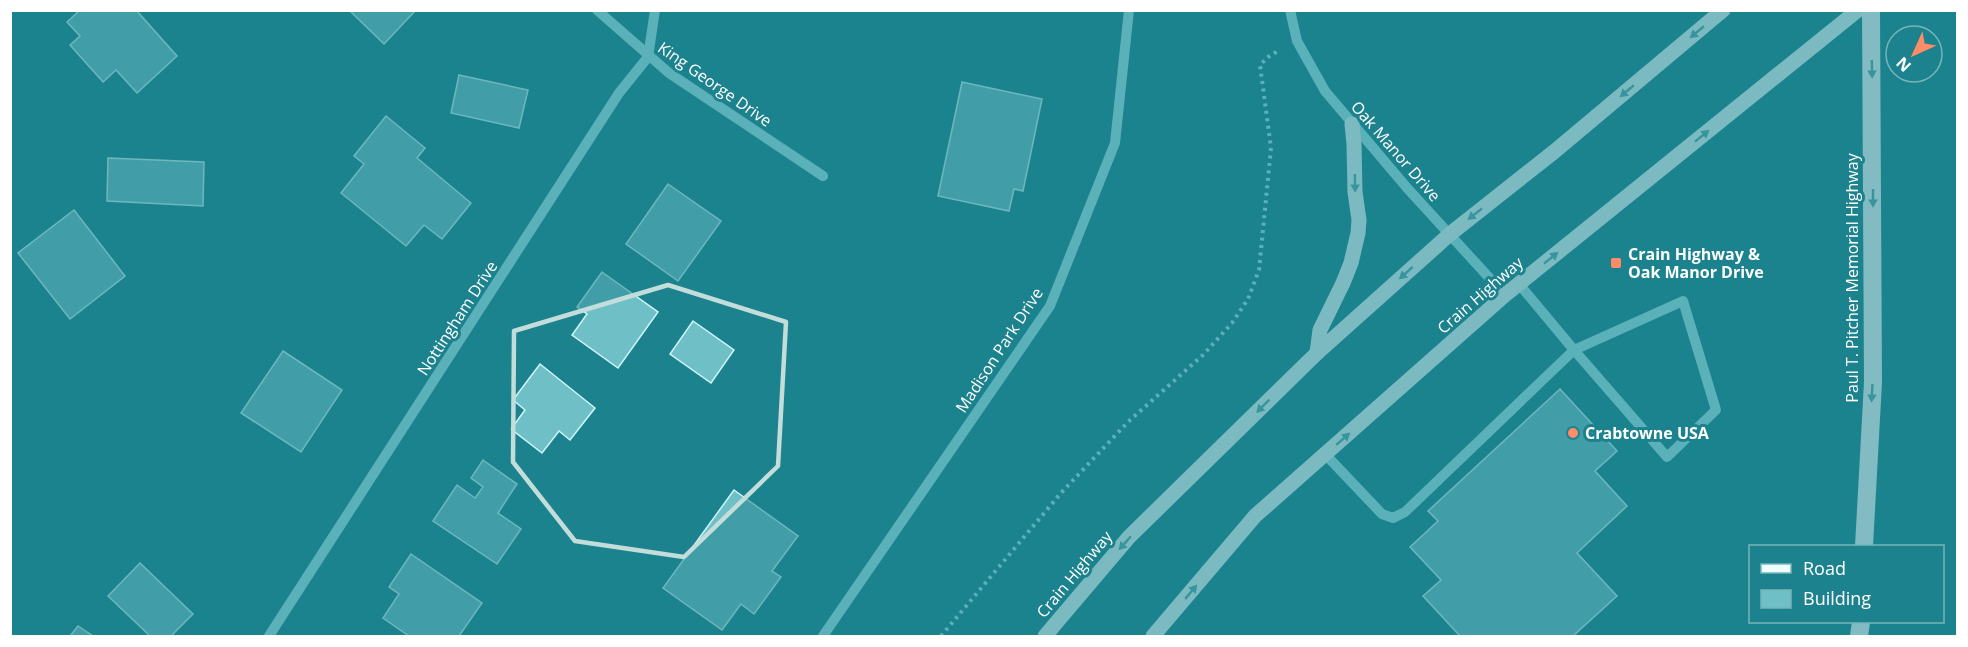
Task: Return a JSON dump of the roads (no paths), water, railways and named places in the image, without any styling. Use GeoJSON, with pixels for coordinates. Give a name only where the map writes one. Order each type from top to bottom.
{"type":"FeatureCollection","features":[{"type":"Feature","properties":{"kind":"highway","name":"Paul T. Pitcher Memorial Highway"},"geometry":{"type":"LineString","coordinates":[[1864,545],[1873,382],[1871,10]]}},
{"type":"Feature","properties":{"kind":"main road","name":"Crain Highway"},"geometry":{"type":"LineString","coordinates":[[1045,636],[1130,537],[1317,353],[1450,234],[1555,151],[1723,10]]}},
{"type":"Feature","properties":{"kind":"main road","name":"Crain Highway"},"geometry":{"type":"LineString","coordinates":[[1153,636],[1255,516],[1505,295],[1858,10]]}},
{"type":"Feature","properties":{"kind":"main road"},"geometry":{"type":"LineString","coordinates":[[1317,353],[1320,330],[1343,283],[1358,233],[1352,124]]}},
{"type":"Feature","properties":{"kind":"street","name":"King George Drive"},"geometry":{"type":"LineString","coordinates":[[597,10],[669,74],[823,176]]}},
{"type":"Feature","properties":{"kind":"street"},"geometry":{"type":"LineString","coordinates":[[648,57],[655,10]]}},
{"type":"Feature","properties":{"kind":"street","name":"Madison Park Drive"},"geometry":{"type":"LineString","coordinates":[[823,636],[1050,306],[1115,143],[1129,10]]}},
{"type":"Feature","properties":{"kind":"street","name":"Oak Manor Drive"},"geometry":{"type":"LineString","coordinates":[[1290,10],[1297,41],[1325,91],[1505,295]]}},
{"type":"Feature","properties":{"kind":"street","name":"Nottingham Drive"},"geometry":{"type":"LineString","coordinates":[[269,636],[619,93],[648,57]]}},
{"type":"Feature","properties":{"kind":"street"},"geometry":{"type":"LineString","coordinates":[[1325,454],[1382,514],[1393,518],[1405,512],[1574,350],[1683,301],[1716,410],[1667,457],[1574,350],[1519,284]]}},
{"type":"Feature","properties":{"kind":"place","name":"Crain Highway & Oak Manor Drive"},"geometry":{"type":"Point","coordinates":[1616,263]}},
{"type":"Feature","properties":{"kind":"place","name":"Crabtowne USA"},"geometry":{"type":"Point","coordinates":[1573,433]}}]}
